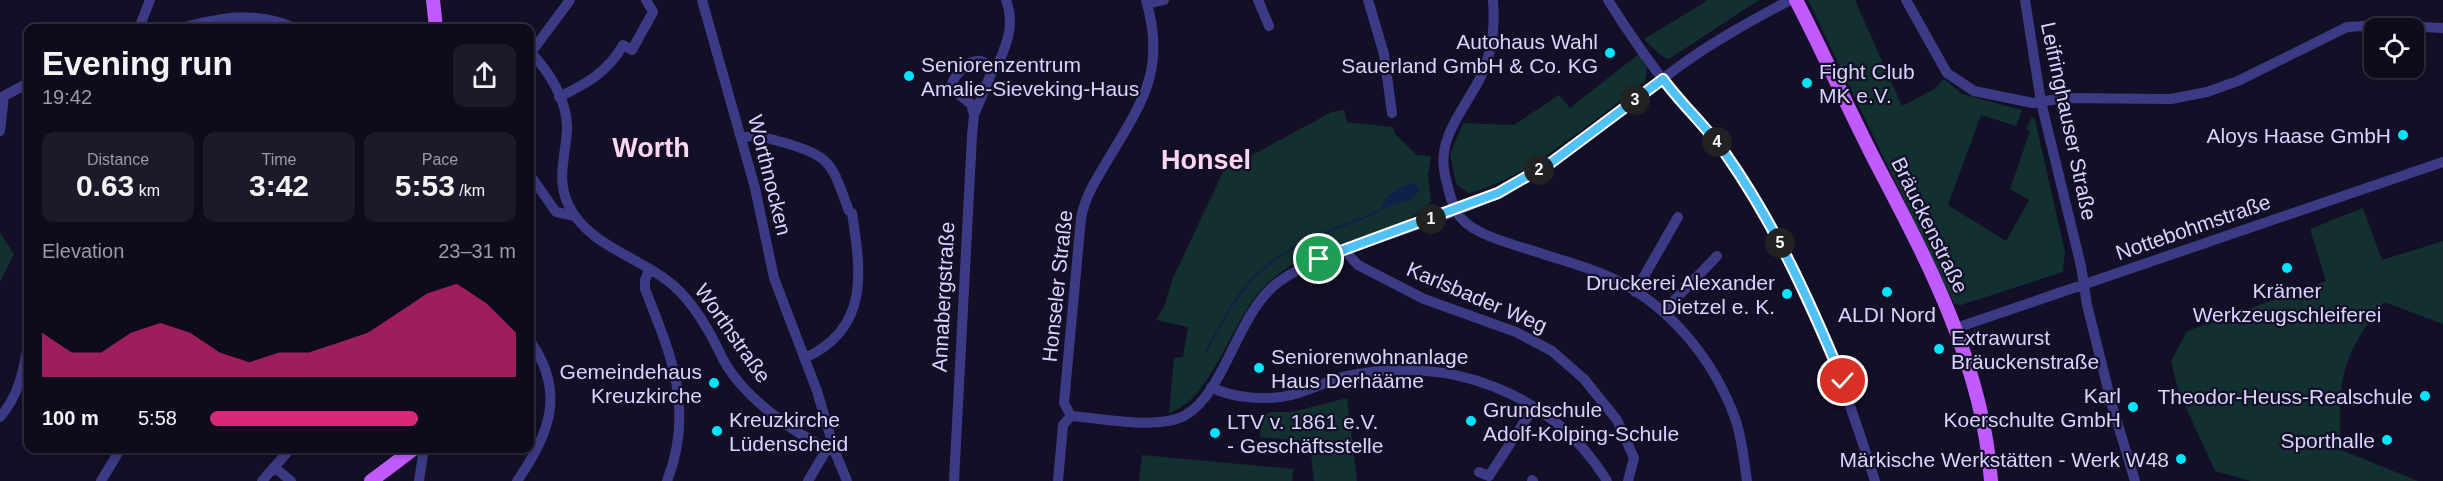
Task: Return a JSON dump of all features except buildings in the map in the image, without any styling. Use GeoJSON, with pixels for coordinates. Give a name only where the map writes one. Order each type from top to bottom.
{"type":"FeatureCollection","features":[{"type":"Feature","properties":{"kind":"main road","name":"Bräuckenstraße"},"geometry":{"type":"LineString","coordinates":[[1796,0],[1922,249],[1956,328],[1980,413],[1991,481]]}},
{"type":"Feature","properties":{"kind":"main road"},"geometry":{"type":"LineString","coordinates":[[429,24],[434,3]]}},
{"type":"Feature","properties":{"kind":"main road"},"geometry":{"type":"LineString","coordinates":[[434,3],[436,24]]}},
{"type":"Feature","properties":{"kind":"main road"},"geometry":{"type":"LineString","coordinates":[[372,481],[409,453]]}},
{"type":"Feature","properties":{"kind":"street"},"geometry":{"type":"LineString","coordinates":[[141,24],[150,0]]}},
{"type":"Feature","properties":{"kind":"street"},"geometry":{"type":"LineString","coordinates":[[534,48],[570,0]]}},
{"type":"Feature","properties":{"kind":"street"},"geometry":{"type":"LineString","coordinates":[[559,97],[589,83],[600,74],[623,45],[632,50],[653,12],[646,0]]}},
{"type":"Feature","properties":{"kind":"street","name":"Worthnocken"},"geometry":{"type":"LineString","coordinates":[[702,0],[755,188],[774,278],[817,391],[831,451]]}},
{"type":"Feature","properties":{"kind":"street","name":"Annabergstraße"},"geometry":{"type":"LineString","coordinates":[[954,481],[974,115],[993,69],[998,65],[1010,32],[1010,15],[1006,0]]}},
{"type":"Feature","properties":{"kind":"street"},"geometry":{"type":"LineString","coordinates":[[1146,2],[1164,0]]}},
{"type":"Feature","properties":{"kind":"street"},"geometry":{"type":"LineString","coordinates":[[1258,0],[1269,26]]}},
{"type":"Feature","properties":{"kind":"street"},"geometry":{"type":"LineString","coordinates":[[1368,0],[1377,23],[1386,64],[1388,74],[1386,81],[1392,113]]}},
{"type":"Feature","properties":{"kind":"street"},"geometry":{"type":"LineString","coordinates":[[1493,0],[1492,41],[1483,73],[1450,130],[1444,152],[1446,177],[1456,210],[1468,225],[1491,236],[1614,279],[1663,312],[1687,336],[1717,378],[1736,420],[1747,481]]}},
{"type":"Feature","properties":{"kind":"street"},"geometry":{"type":"LineString","coordinates":[[1608,0],[1663,79],[1726,153],[1753,194],[1811,304],[1843,381],[1875,481]]}},
{"type":"Feature","properties":{"kind":"street"},"geometry":{"type":"LineString","coordinates":[[1071,416],[1165,421],[1186,414],[1211,387],[1249,318],[1270,289],[1312,262],[1498,193],[1552,162],[1720,39],[1790,0]]}},
{"type":"Feature","properties":{"kind":"street"},"geometry":{"type":"LineString","coordinates":[[1906,0],[1936,57],[1947,73],[1961,84],[1974,91],[1995,97],[2041,102],[2064,98],[2171,99],[2207,92],[2238,81],[2347,27],[2382,25],[2443,28]]}},
{"type":"Feature","properties":{"kind":"street","name":"Leifringhauser Straße"},"geometry":{"type":"LineString","coordinates":[[2025,0],[2041,102],[2112,405],[2135,481]]}},
{"type":"Feature","properties":{"kind":"street","name":"Honseler Straße"},"geometry":{"type":"LineString","coordinates":[[1058,481],[1063,425],[1071,416],[1065,403],[1081,218],[1086,197],[1139,110],[1150,83],[1154,46],[1146,2]]}},
{"type":"Feature","properties":{"kind":"street"},"geometry":{"type":"LineString","coordinates":[[196,24],[239,16],[272,19],[285,24]]}},
{"type":"Feature","properties":{"kind":"street","name":"Worthstraße"},"geometry":{"type":"LineString","coordinates":[[534,57],[544,66],[559,97],[567,126],[561,182],[563,193],[575,216],[596,236],[676,287],[750,394],[814,443],[831,451]]}},
{"type":"Feature","properties":{"kind":"street"},"geometry":{"type":"LineString","coordinates":[[974,115],[971,104],[951,88],[952,81],[973,62],[983,62],[993,69]]}},
{"type":"Feature","properties":{"kind":"street"},"geometry":{"type":"LineString","coordinates":[[0,131],[2,95],[24,85]]}},
{"type":"Feature","properties":{"kind":"street"},"geometry":{"type":"LineString","coordinates":[[742,138],[754,135],[817,153],[833,171],[850,212],[860,265],[857,297],[839,335],[805,358]]}},
{"type":"Feature","properties":{"kind":"street","name":"Nottebohmstraße"},"geometry":{"type":"LineString","coordinates":[[1956,328],[2443,162]]}},
{"type":"Feature","properties":{"kind":"street","name":"Worthstraße"},"geometry":{"type":"LineString","coordinates":[[534,181],[556,212],[575,216]]}},
{"type":"Feature","properties":{"kind":"street"},"geometry":{"type":"LineString","coordinates":[[1635,292],[1678,217]]}},
{"type":"Feature","properties":{"kind":"street","name":"Karlsbader Weg"},"geometry":{"type":"LineString","coordinates":[[1344,250],[1358,265],[1425,299],[1516,332],[1552,351],[1588,384],[1617,420],[1634,458],[1628,481]]}},
{"type":"Feature","properties":{"kind":"street"},"geometry":{"type":"LineString","coordinates":[[1663,312],[1717,256]]}},
{"type":"Feature","properties":{"kind":"street"},"geometry":{"type":"LineString","coordinates":[[649,270],[645,280],[645,289],[668,346],[679,407],[678,445],[667,481]]}},
{"type":"Feature","properties":{"kind":"street"},"geometry":{"type":"LineString","coordinates":[[517,481],[540,447],[550,409],[544,367],[534,348]]}},
{"type":"Feature","properties":{"kind":"street"},"geometry":{"type":"LineString","coordinates":[[0,417],[9,407],[19,384],[24,362]]}},
{"type":"Feature","properties":{"kind":"street"},"geometry":{"type":"LineString","coordinates":[[1211,387],[1229,394],[1276,397],[1298,394],[1345,377],[1373,371],[1436,371],[1489,384],[1534,406],[1579,444],[1607,481]]}},
{"type":"Feature","properties":{"kind":"street"},"geometry":{"type":"LineString","coordinates":[[1479,472],[1489,477],[1534,406]]}},
{"type":"Feature","properties":{"kind":"street"},"geometry":{"type":"LineString","coordinates":[[808,481],[831,451],[847,481]]}},
{"type":"Feature","properties":{"kind":"street"},"geometry":{"type":"LineString","coordinates":[[101,481],[118,453]]}},
{"type":"Feature","properties":{"kind":"street"},"geometry":{"type":"LineString","coordinates":[[262,481],[287,453]]}},
{"type":"Feature","properties":{"kind":"street"},"geometry":{"type":"LineString","coordinates":[[419,481],[423,453]]}},
{"type":"Feature","properties":{"kind":"street"},"geometry":{"type":"LineString","coordinates":[[274,467],[291,481]]}},
{"type":"Feature","properties":{"kind":"green space"},"geometry":{"type":"Polygon","coordinates":[[[1708,0],[1759,0],[1669,59],[1660,55],[1644,39],[1708,0]]]}},
{"type":"Feature","properties":{"kind":"green space"},"geometry":{"type":"Polygon","coordinates":[[[1808,0],[1855,0],[1902,106],[1934,89],[1944,79],[1962,94],[2022,110],[2016,126],[1981,115],[1948,205],[2006,241],[2029,200],[2010,189],[2030,131],[2026,129],[2032,116],[2035,120],[2065,252],[2063,272],[1961,305],[1954,304],[1808,0]]]}},
{"type":"Feature","properties":{"kind":"green space"},"geometry":{"type":"Polygon","coordinates":[[[1640,53],[1647,69],[1645,81],[1560,146],[1512,176],[1489,186],[1468,193],[1456,184],[1450,154],[1463,123],[1514,125],[1559,95],[1570,108],[1640,53]]]}},
{"type":"Feature","properties":{"kind":"green space"},"geometry":{"type":"Polygon","coordinates":[[[1344,110],[1347,122],[1393,127],[1395,134],[1417,155],[1431,156],[1428,176],[1431,201],[1425,208],[1404,221],[1316,253],[1277,275],[1254,299],[1198,392],[1184,405],[1169,413],[1174,358],[1183,357],[1188,327],[1156,320],[1164,307],[1173,278],[1224,170],[1332,112],[1344,110]]]}},
{"type":"Feature","properties":{"kind":"green space"},"geometry":{"type":"Polygon","coordinates":[[[2363,208],[2382,260],[2443,241],[2443,324],[2384,302],[2369,321],[2350,355],[2345,371],[2340,406],[2341,450],[2418,481],[2251,481],[2215,471],[2178,390],[2171,361],[2187,331],[2326,281],[2310,229],[2363,208]]]}},
{"type":"Feature","properties":{"kind":"green space"},"geometry":{"type":"Polygon","coordinates":[[[0,233],[14,254],[0,282],[0,233]]]}},
{"type":"Feature","properties":{"kind":"green space"},"geometry":{"type":"Polygon","coordinates":[[[1347,398],[1357,481],[1314,481],[1311,454],[1305,450],[1305,441],[1260,437],[1261,416],[1270,412],[1292,412],[1347,398]]]}},
{"type":"Feature","properties":{"kind":"green space"},"geometry":{"type":"Polygon","coordinates":[[[1142,455],[1293,469],[1292,481],[1139,481],[1142,455]]]}},
{"type":"Feature","properties":{"kind":"water"},"geometry":{"type":"Polygon","coordinates":[[[1414,183],[1420,189],[1414,198],[1382,209],[1389,196],[1404,186],[1414,183]]]}},
{"type":"Feature","properties":{"kind":"waterway"},"geometry":{"type":"LineString","coordinates":[[1206,352],[1241,293],[1266,266],[1302,244],[1382,209]]}},
{"type":"Feature","properties":{"kind":"place","name":"Autohaus Wahl Sauerland GmbH & Co. KG"},"geometry":{"type":"Point","coordinates":[1610,53]}},
{"type":"Feature","properties":{"kind":"place","name":"Seniorenzentrum Amalie-Sieveking-Haus"},"geometry":{"type":"Point","coordinates":[909,76]}},
{"type":"Feature","properties":{"kind":"place","name":"Fight Club MK e.V."},"geometry":{"type":"Point","coordinates":[1807,83]}},
{"type":"Feature","properties":{"kind":"place","name":"Aloys Haase GmbH"},"geometry":{"type":"Point","coordinates":[2403,135]}},
{"type":"Feature","properties":{"kind":"place","name":"Krämer Werkzeugschleiferei"},"geometry":{"type":"Point","coordinates":[2287,268]}},
{"type":"Feature","properties":{"kind":"place","name":"ALDI Nord"},"geometry":{"type":"Point","coordinates":[1887,292]}},
{"type":"Feature","properties":{"kind":"place","name":"Druckerei Alexander Dietzel e. K."},"geometry":{"type":"Point","coordinates":[1787,294]}},
{"type":"Feature","properties":{"kind":"place","name":"Extrawurst Bräuckenstraße"},"geometry":{"type":"Point","coordinates":[1939,349]}},
{"type":"Feature","properties":{"kind":"place","name":"Seniorenwohnanlage Haus Derhääme"},"geometry":{"type":"Point","coordinates":[1259,368]}},
{"type":"Feature","properties":{"kind":"place","name":"Gemeindehaus Kreuzkirche"},"geometry":{"type":"Point","coordinates":[714,383]}},
{"type":"Feature","properties":{"kind":"place","name":"Theodor-Heuss-Realschule"},"geometry":{"type":"Point","coordinates":[2425,396]}},
{"type":"Feature","properties":{"kind":"place","name":"Karl Koerschulte GmbH"},"geometry":{"type":"Point","coordinates":[2133,407]}},
{"type":"Feature","properties":{"kind":"place","name":"Grundschule Adolf-Kolping-Schule"},"geometry":{"type":"Point","coordinates":[1471,421]}},
{"type":"Feature","properties":{"kind":"place","name":"Kreuzkirche Lüdenscheid"},"geometry":{"type":"Point","coordinates":[717,431]}},
{"type":"Feature","properties":{"kind":"place","name":"LTV v. 1861 e.V. - Geschäftsstelle"},"geometry":{"type":"Point","coordinates":[1215,433]}},
{"type":"Feature","properties":{"kind":"place","name":"Sporthalle"},"geometry":{"type":"Point","coordinates":[2387,440]}},
{"type":"Feature","properties":{"kind":"place","name":"Märkische Werkstätten - Werk W48"},"geometry":{"type":"Point","coordinates":[2181,459]}},
{"type":"Feature","properties":{"kind":"district","name":"Worth"},"geometry":{"type":"Point","coordinates":[651,148]}},
{"type":"Feature","properties":{"kind":"district","name":"Honsel"},"geometry":{"type":"Point","coordinates":[1206,160]}},
{"type":"Feature","properties":{"kind":"route"},"geometry":{"type":"LineString","coordinates":[[1319,259],[1498,193],[1552,162],[1663,79],[1674,95],[1726,153],[1753,194],[1811,304],[1843,381]]}}]}
